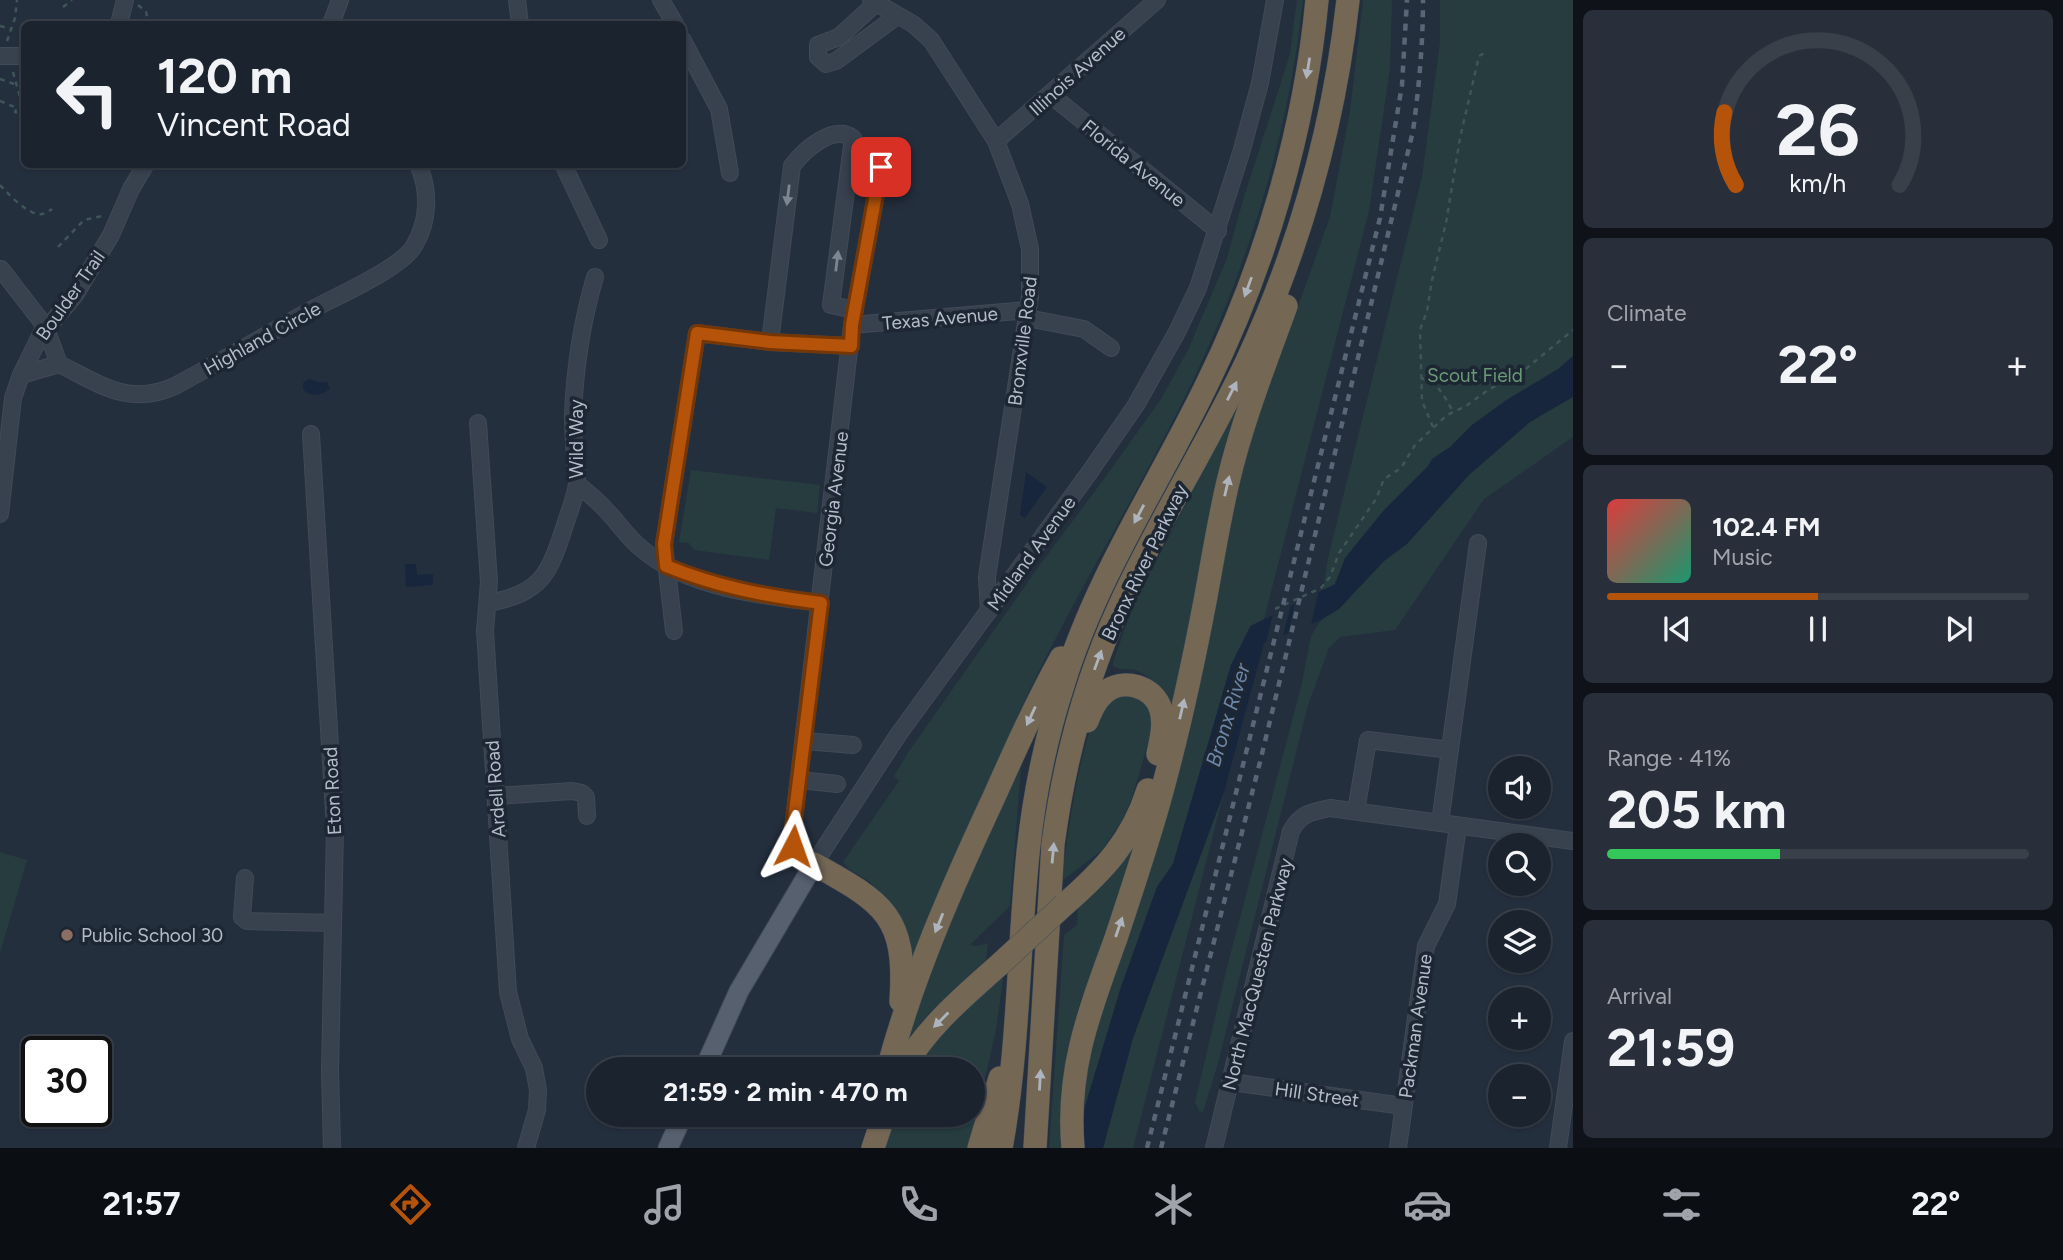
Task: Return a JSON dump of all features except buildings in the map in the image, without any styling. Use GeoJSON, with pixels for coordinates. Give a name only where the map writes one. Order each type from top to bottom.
{"type":"FeatureCollection","features":[{"type":"Feature","properties":{"kind":"highway","name":"Bronx River Parkway"},"geometry":{"type":"LineString","coordinates":[[1001,1148],[1017,1021],[1028,853],[1037,787],[1047,741],[1064,680],[1099,591],[1208,383],[1250,282],[1294,138],[1309,62],[1317,0]]}},
{"type":"Feature","properties":{"kind":"highway","name":"Bronx River Parkway"},"geometry":{"type":"LineString","coordinates":[[1035,1148],[1056,821],[1065,772],[1084,698],[1114,618],[1236,384],[1277,290],[1309,196],[1331,111],[1348,0]]}},
{"type":"Feature","properties":{"kind":"highway"},"geometry":{"type":"LineString","coordinates":[[1073,1148],[1073,1082],[1085,1026],[1134,887],[1164,783],[1190,675],[1228,482],[1241,435],[1293,287],[1316,212],[1331,111]]}},
{"type":"Feature","properties":{"kind":"highway"},"geometry":{"type":"LineString","coordinates":[[891,1057],[899,1028],[930,945],[983,820],[1043,691],[1099,591]]}},
{"type":"Feature","properties":{"kind":"highway"},"geometry":{"type":"LineString","coordinates":[[910,1057],[934,1027],[1117,852],[1142,809],[1153,772],[1162,732],[1162,714],[1154,698],[1146,690],[1129,685],[1117,686],[1102,695],[1091,711],[1065,772]]}},
{"type":"Feature","properties":{"kind":"highway"},"geometry":{"type":"LineString","coordinates":[[814,864],[870,897],[892,924],[899,941],[903,964],[899,1028]]}},
{"type":"Feature","properties":{"kind":"highway"},"geometry":{"type":"LineString","coordinates":[[979,1148],[1017,1021]]}},
{"type":"Feature","properties":{"kind":"highway"},"geometry":{"type":"LineString","coordinates":[[871,1148],[874,1127]]}},
{"type":"Feature","properties":{"kind":"highway"},"geometry":{"type":"LineString","coordinates":[[871,1148],[879,1127]]}},
{"type":"Feature","properties":{"kind":"main road","name":"Midland Avenue"},"geometry":{"type":"LineString","coordinates":[[709,1057],[738,991],[814,864]]}},
{"type":"Feature","properties":{"kind":"main road"},"geometry":{"type":"LineString","coordinates":[[668,1148],[678,1127]]}},
{"type":"Feature","properties":{"kind":"street"},"geometry":{"type":"LineString","coordinates":[[332,21],[340,0]]}},
{"type":"Feature","properties":{"kind":"street"},"geometry":{"type":"LineString","coordinates":[[517,0],[520,21]]}},
{"type":"Feature","properties":{"kind":"street"},"geometry":{"type":"LineString","coordinates":[[661,0],[673,21]]}},
{"type":"Feature","properties":{"kind":"street","name":"Illinois Avenue"},"geometry":{"type":"LineString","coordinates":[[996,141],[1157,0]]}},
{"type":"Feature","properties":{"kind":"street","name":"Midland Avenue"},"geometry":{"type":"LineString","coordinates":[[814,864],[898,735],[1136,405],[1177,332],[1193,299],[1218,231],[1260,83],[1275,0]]}},
{"type":"Feature","properties":{"kind":"street"},"geometry":{"type":"LineString","coordinates":[[120,21],[130,1]]}},
{"type":"Feature","properties":{"kind":"street"},"geometry":{"type":"LineString","coordinates":[[874,1],[839,37],[818,45],[818,57],[826,64],[836,61],[897,16]]}},
{"type":"Feature","properties":{"kind":"street","name":"Bronxville Road"},"geometry":{"type":"LineString","coordinates":[[874,1],[914,24],[931,40],[996,141],[1020,204],[1030,249],[1028,314],[987,576],[989,611]]}},
{"type":"Feature","properties":{"kind":"street"},"geometry":{"type":"LineString","coordinates":[[839,37],[852,49]]}},
{"type":"Feature","properties":{"kind":"street"},"geometry":{"type":"LineString","coordinates":[[686,47],[719,109],[730,173]]}},
{"type":"Feature","properties":{"kind":"street","name":"Florida Avenue"},"geometry":{"type":"LineString","coordinates":[[1051,95],[1218,231]]}},
{"type":"Feature","properties":{"kind":"street"},"geometry":{"type":"LineString","coordinates":[[770,342],[792,166],[799,157],[830,135],[846,134],[853,138],[831,304],[854,317]]}},
{"type":"Feature","properties":{"kind":"street","name":"Georgia Avenue"},"geometry":{"type":"LineString","coordinates":[[814,864],[797,852],[792,843],[854,317],[881,167]]}},
{"type":"Feature","properties":{"kind":"street","name":"Boulder Trail"},"geometry":{"type":"LineString","coordinates":[[0,514],[13,398],[21,375],[45,326],[54,320],[75,295],[111,235],[131,189],[144,168]]}},
{"type":"Feature","properties":{"kind":"street","name":"Highland Circle"},"geometry":{"type":"LineString","coordinates":[[59,364],[128,395],[156,393],[175,386],[355,287],[407,254],[414,246],[428,197],[420,168]]}},
{"type":"Feature","properties":{"kind":"street"},"geometry":{"type":"LineString","coordinates":[[565,168],[599,240]]}},
{"type":"Feature","properties":{"kind":"street"},"geometry":{"type":"LineString","coordinates":[[1,269],[45,326],[59,364],[21,375]]}},
{"type":"Feature","properties":{"kind":"street","name":"Wild Way"},"geometry":{"type":"LineString","coordinates":[[489,603],[525,592],[539,582],[551,566],[577,484],[573,415],[577,366],[586,309],[595,276]]}},
{"type":"Feature","properties":{"kind":"street","name":"Texas Avenue"},"geometry":{"type":"LineString","coordinates":[[854,317],[1028,314],[1084,329],[1111,348]]}},
{"type":"Feature","properties":{"kind":"street"},"geometry":{"type":"LineString","coordinates":[[674,631],[664,544],[697,333],[770,342],[851,346]]}},
{"type":"Feature","properties":{"kind":"street","name":"Ardell Road"},"geometry":{"type":"LineString","coordinates":[[478,423],[489,582],[485,631],[508,992],[520,1039],[534,1068],[538,1090],[537,1110],[526,1148]]}},
{"type":"Feature","properties":{"kind":"street","name":"Eton Road"},"geometry":{"type":"LineString","coordinates":[[311,434],[335,828],[330,1071],[332,1148]]}},
{"type":"Feature","properties":{"kind":"street"},"geometry":{"type":"LineString","coordinates":[[577,484],[606,510],[642,550],[666,566],[736,590],[821,603]]}},
{"type":"Feature","properties":{"kind":"street"},"geometry":{"type":"LineString","coordinates":[[1440,823],[1478,543]]}},
{"type":"Feature","properties":{"kind":"street"},"geometry":{"type":"LineString","coordinates":[[1450,750],[1368,740],[1356,811],[1573,841]]}},
{"type":"Feature","properties":{"kind":"street"},"geometry":{"type":"LineString","coordinates":[[805,741],[853,746]]}},
{"type":"Feature","properties":{"kind":"street"},"geometry":{"type":"LineString","coordinates":[[800,780],[837,784]]}},
{"type":"Feature","properties":{"kind":"street"},"geometry":{"type":"LineString","coordinates":[[495,796],[572,791],[582,793],[586,797],[587,817]]}},
{"type":"Feature","properties":{"kind":"street","name":"North MacQuesten Parkway"},"geometry":{"type":"LineString","coordinates":[[1214,1148],[1291,831],[1297,821],[1314,811],[1330,808],[1356,811]]}},
{"type":"Feature","properties":{"kind":"street","name":"Packman Avenue"},"geometry":{"type":"LineString","coordinates":[[1398,1148],[1426,946],[1447,904],[1458,826]]}},
{"type":"Feature","properties":{"kind":"street"},"geometry":{"type":"LineString","coordinates":[[244,878],[242,917],[247,921],[333,923]]}},
{"type":"Feature","properties":{"kind":"street"},"geometry":{"type":"LineString","coordinates":[[1558,1148],[1573,1041]]}},
{"type":"Feature","properties":{"kind":"street","name":"Hill Street"},"geometry":{"type":"LineString","coordinates":[[1231,1082],[1403,1106]]}},
{"type":"Feature","properties":{"kind":"path"},"geometry":{"type":"LineString","coordinates":[[17,0],[15,18],[6,43],[21,102]]}},
{"type":"Feature","properties":{"kind":"path"},"geometry":{"type":"LineString","coordinates":[[64,7],[72,0]]}},
{"type":"Feature","properties":{"kind":"path"},"geometry":{"type":"LineString","coordinates":[[130,1],[146,12],[148,21]]}},
{"type":"Feature","properties":{"kind":"path"},"geometry":{"type":"LineString","coordinates":[[0,26],[11,29]]}},
{"type":"Feature","properties":{"kind":"path"},"geometry":{"type":"LineString","coordinates":[[1433,428],[1422,401],[1420,330],[1427,311],[1446,223],[1460,138],[1479,56],[1486,52]]}},
{"type":"Feature","properties":{"kind":"path"},"geometry":{"type":"LineString","coordinates":[[0,79],[17,85]]}},
{"type":"Feature","properties":{"kind":"path"},"geometry":{"type":"LineString","coordinates":[[0,101],[17,108],[15,112],[21,113]]}},
{"type":"Feature","properties":{"kind":"path"},"geometry":{"type":"LineString","coordinates":[[0,185],[35,214],[43,215],[52,209]]}},
{"type":"Feature","properties":{"kind":"path"},"geometry":{"type":"LineString","coordinates":[[58,247],[84,220],[121,214]]}},
{"type":"Feature","properties":{"kind":"path"},"geometry":{"type":"LineString","coordinates":[[1275,609],[1321,588],[1330,577],[1339,553],[1376,499],[1384,479],[1401,468],[1415,445],[1433,428],[1453,411],[1466,406],[1529,367],[1573,330]]}},
{"type":"Feature","properties":{"kind":"path"},"geometry":{"type":"LineString","coordinates":[[1421,378],[1434,383],[1453,411]]}},
{"type":"Feature","properties":{"kind":"path"},"geometry":{"type":"LineString","coordinates":[[765,865],[791,867]]}},
{"type":"Feature","properties":{"kind":"green space"},"geometry":{"type":"Polygon","coordinates":[[[1297,0],[1303,0],[1288,97],[1265,192],[1234,286],[1175,417],[1027,696],[966,834],[911,975],[891,905],[870,882],[843,862],[899,781],[894,776],[907,754],[1161,399],[1188,350],[1227,258],[1290,54],[1297,0]]]}},
{"type":"Feature","properties":{"kind":"green space"},"geometry":{"type":"Polygon","coordinates":[[[1363,0],[1392,0],[1390,68],[1369,211],[1264,619],[1250,626],[1231,665],[1173,864],[1157,887],[1121,987],[1084,1110],[1081,1098],[1083,1073],[1243,460],[1330,217],[1350,111],[1363,0]]]}},
{"type":"Feature","properties":{"kind":"green space","name":"Scout Field"},"geometry":{"type":"Polygon","coordinates":[[[1440,0],[1573,0],[1573,437],[1484,499],[1395,630],[1340,637],[1329,648],[1308,705],[1218,1063],[1203,1112],[1199,1111],[1195,1102],[1227,967],[1301,687],[1311,636],[1322,619],[1328,558],[1422,177],[1440,42],[1440,0]]]}},
{"type":"Feature","properties":{"kind":"green space"},"geometry":{"type":"Polygon","coordinates":[[[1260,361],[1207,537],[1171,713],[1157,687],[1148,677],[1135,670],[1116,668],[1113,662],[1134,604],[1260,361]]]}},
{"type":"Feature","properties":{"kind":"green space"},"geometry":{"type":"Polygon","coordinates":[[[691,470],[820,485],[817,513],[776,508],[769,560],[694,550],[689,543],[679,542],[691,470]]]}},
{"type":"Feature","properties":{"kind":"green space"},"geometry":{"type":"Polygon","coordinates":[[[1128,693],[1146,702],[1152,712],[1153,726],[1132,798],[1122,821],[1102,850],[1062,881],[1076,788],[1088,736],[1103,704],[1128,693]]]}},
{"type":"Feature","properties":{"kind":"green space"},"geometry":{"type":"Polygon","coordinates":[[[1015,766],[1021,768],[1010,906],[970,945],[988,943],[986,960],[929,1013],[901,1047],[937,946],[1015,766]]]}},
{"type":"Feature","properties":{"kind":"green space"},"geometry":{"type":"Polygon","coordinates":[[[1224,792],[1133,1148],[1103,1148],[1133,1038],[1224,792]]]}},
{"type":"Feature","properties":{"kind":"green space"},"geometry":{"type":"Polygon","coordinates":[[[1139,829],[1121,892],[1079,1006],[1068,1048],[1062,1086],[1063,1148],[1049,1148],[1064,935],[1077,925],[1078,899],[1139,829]]]}},
{"type":"Feature","properties":{"kind":"green space"},"geometry":{"type":"Polygon","coordinates":[[[0,852],[27,860],[0,953],[0,852]]]}},
{"type":"Feature","properties":{"kind":"green space"},"geometry":{"type":"Polygon","coordinates":[[[1000,978],[1003,979],[996,1030],[985,1078],[985,1057],[922,1057],[958,1016],[1000,978]]]}},
{"type":"Feature","properties":{"kind":"green space"},"geometry":{"type":"Polygon","coordinates":[[[889,1127],[974,1127],[969,1148],[882,1148],[889,1127]]]}},
{"type":"Feature","properties":{"kind":"water","name":"Bronx River"},"geometry":{"type":"Polygon","coordinates":[[[1573,356],[1573,397],[1530,422],[1469,475],[1407,544],[1384,561],[1339,609],[1321,620],[1264,643],[1224,792],[1133,1038],[1103,1148],[1079,1148],[1084,1110],[1121,987],[1157,887],[1173,864],[1231,665],[1251,626],[1335,584],[1345,558],[1384,510],[1432,459],[1450,447],[1472,425],[1505,401],[1558,369],[1573,356]]]}},
{"type":"Feature","properties":{"kind":"water"},"geometry":{"type":"Polygon","coordinates":[[[309,379],[327,382],[330,389],[320,394],[309,394],[303,389],[303,383],[309,379]]]}},
{"type":"Feature","properties":{"kind":"water"},"geometry":{"type":"Polygon","coordinates":[[[1026,472],[1047,487],[1025,518],[1020,515],[1026,472]]]}},
{"type":"Feature","properties":{"kind":"water"},"geometry":{"type":"Polygon","coordinates":[[[405,564],[416,564],[417,575],[433,574],[433,585],[406,587],[405,564]]]}},
{"type":"Feature","properties":{"kind":"pier"},"geometry":{"type":"Polygon","coordinates":[[[1319,589],[1311,625],[1288,634],[1296,599],[1319,589]]]}},
{"type":"Feature","properties":{"kind":"pier"},"geometry":{"type":"Polygon","coordinates":[[[1292,601],[1283,636],[1266,643],[1274,609],[1292,601]]]}},
{"type":"Feature","properties":{"kind":"railway"},"geometry":{"type":"LineString","coordinates":[[1147,1148],[1380,218],[1402,85],[1407,0]]}},
{"type":"Feature","properties":{"kind":"railway"},"geometry":{"type":"LineString","coordinates":[[1161,1148],[1260,762],[1413,131],[1423,0]]}},
{"type":"Feature","properties":{"kind":"place","name":"Public School 30"},"geometry":{"type":"Point","coordinates":[67,935]}},
{"type":"Feature","properties":{"kind":"route"},"geometry":{"type":"LineString","coordinates":[[793,846],[792,836],[821,603],[736,590],[698,579],[666,566],[664,544],[697,333],[770,342],[851,346],[852,325],[881,167]]}}]}
